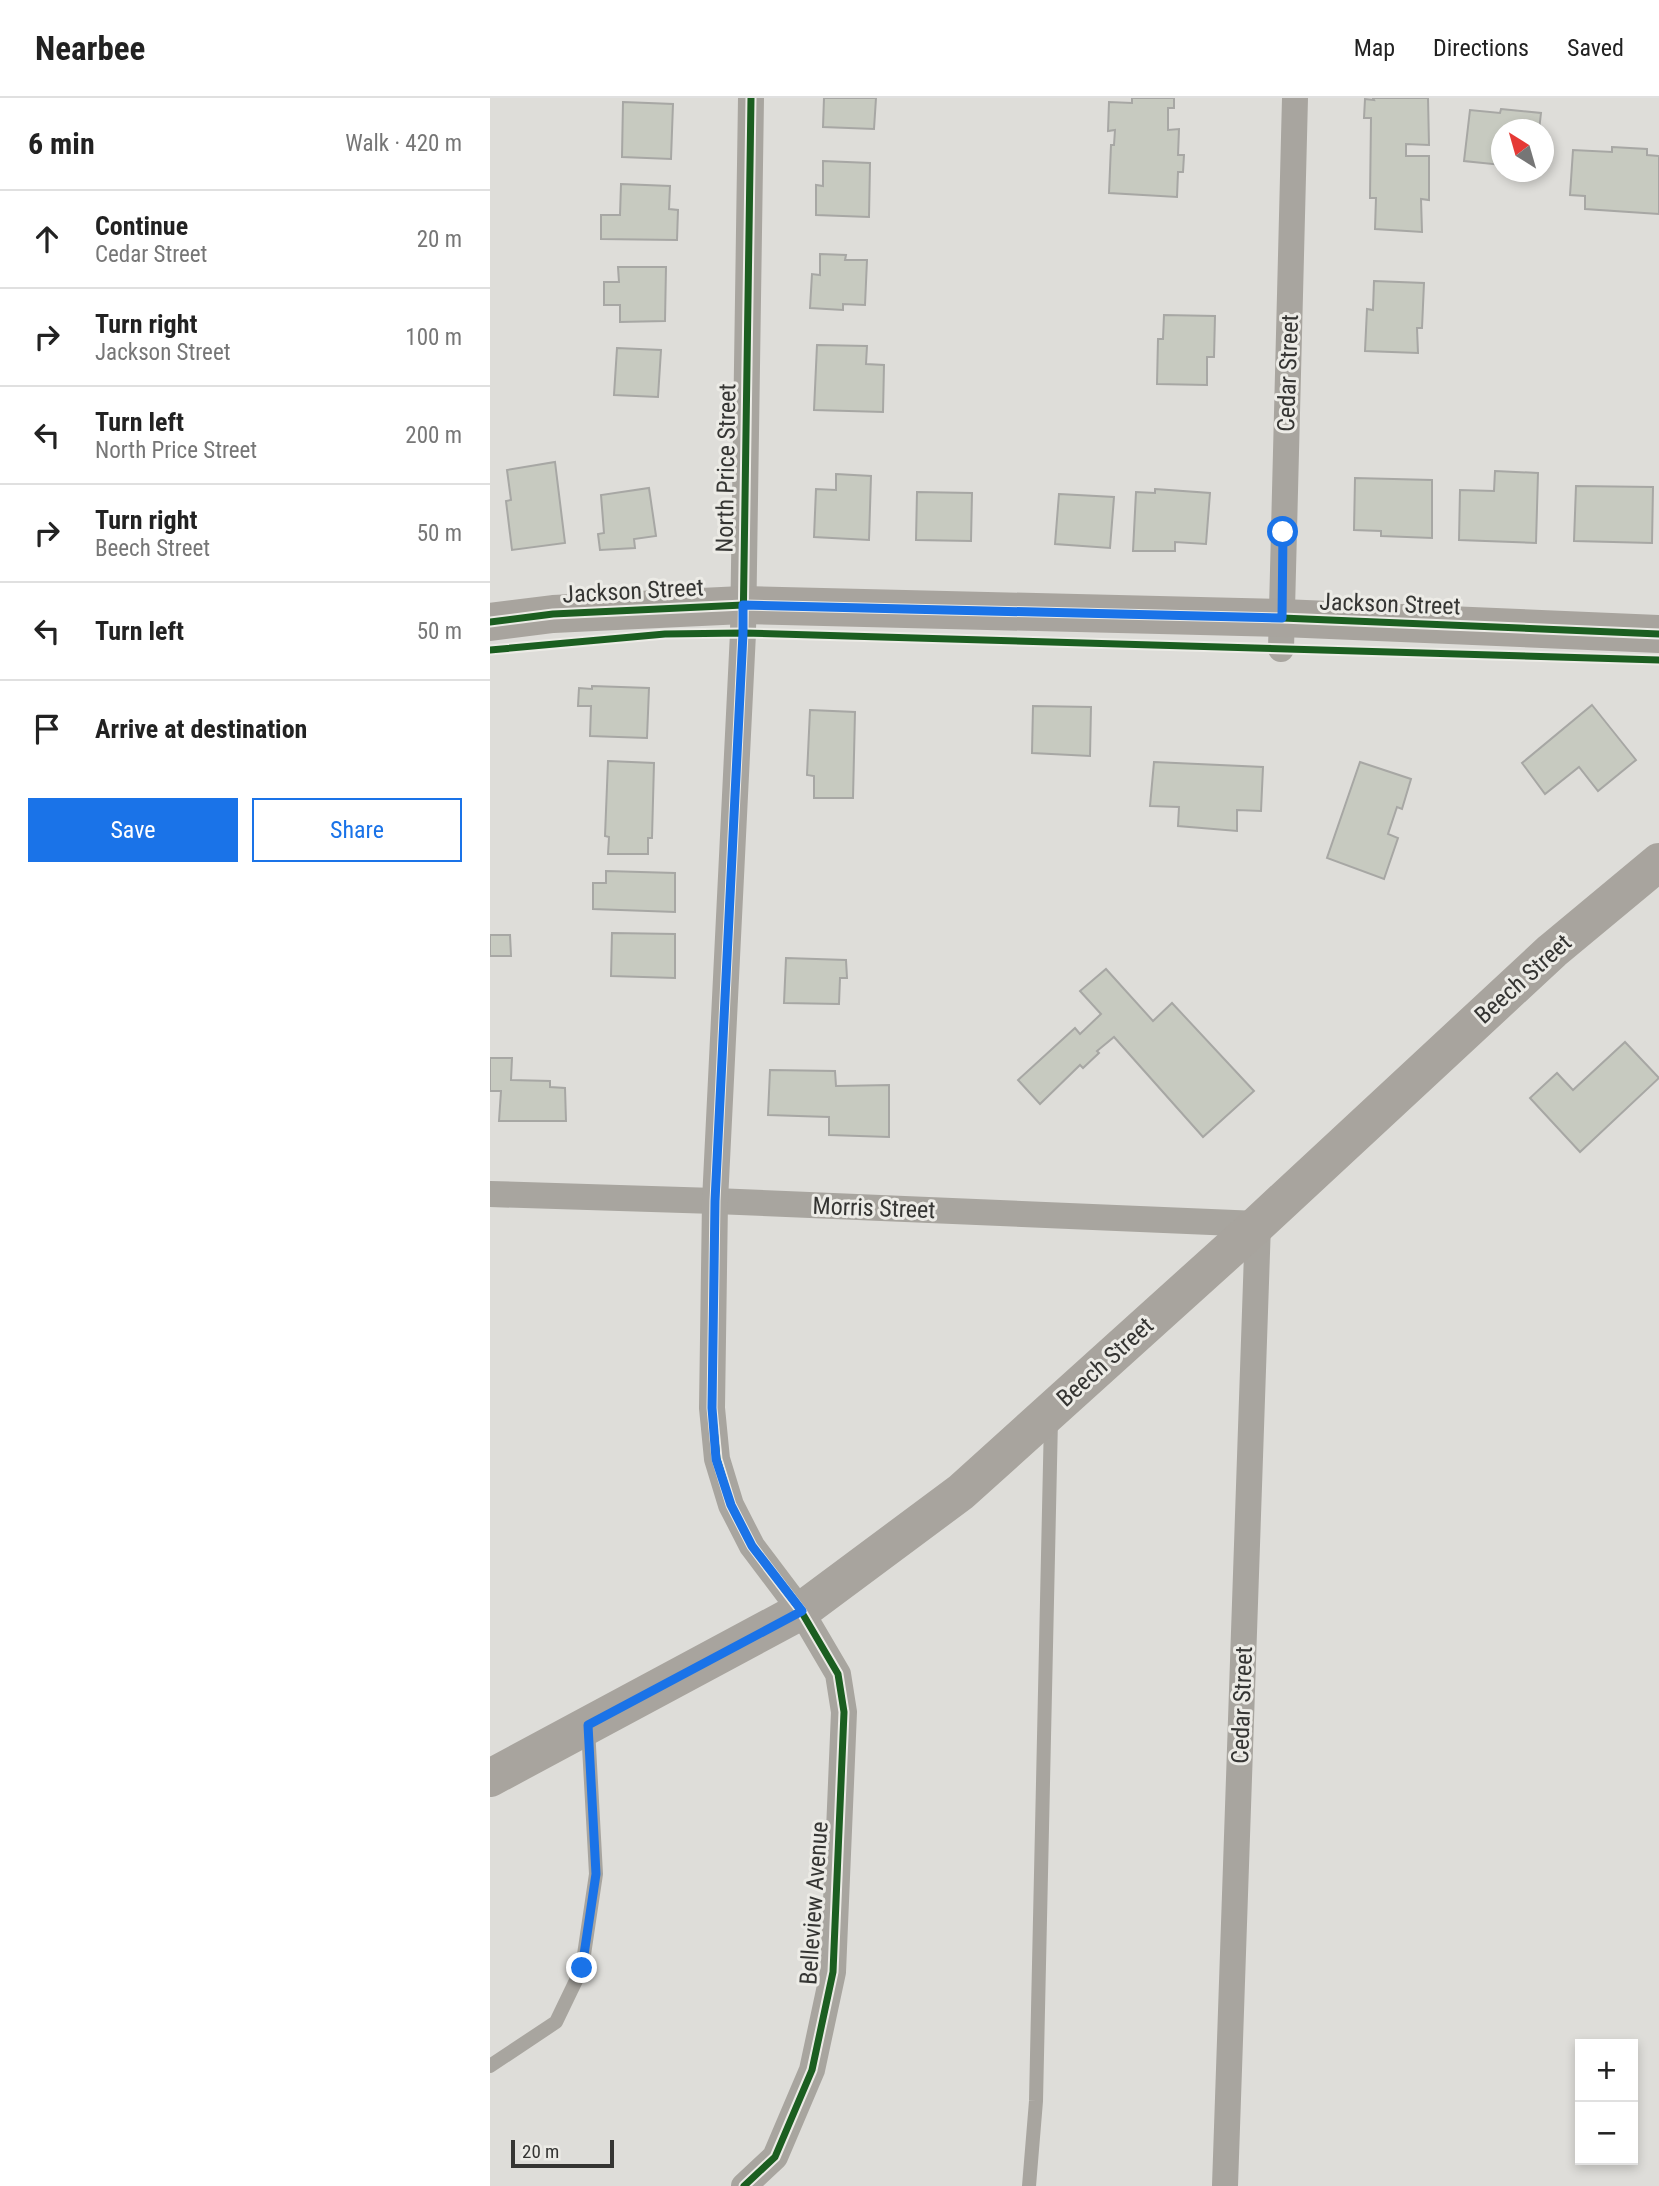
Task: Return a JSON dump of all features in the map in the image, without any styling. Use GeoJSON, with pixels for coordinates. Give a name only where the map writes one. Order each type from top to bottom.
{"type":"FeatureCollection","features":[{"type":"Feature","properties":{"kind":"street","name":"North Price Street"},"geometry":{"type":"LineString","coordinates":[[751,98],[743,641],[715,1201],[712,1408],[716,1459],[731,1505],[752,1546],[802,1611]]}},
{"type":"Feature","properties":{"kind":"street","name":"Cedar Street"},"geometry":{"type":"LineString","coordinates":[[1282,634],[1295,98]]}},
{"type":"Feature","properties":{"kind":"street","name":"Jackson Street"},"geometry":{"type":"LineString","coordinates":[[490,622],[553,614],[743,605],[1282,634],[1659,635]]}},
{"type":"Feature","properties":{"kind":"street","name":"Beech Street"},"geometry":{"type":"LineString","coordinates":[[490,1778],[802,1611],[961,1492],[1258,1224],[1552,951],[1659,862]]}},
{"type":"Feature","properties":{"kind":"street","name":"Morris Street"},"geometry":{"type":"LineString","coordinates":[[490,1194],[1258,1224]]}},
{"type":"Feature","properties":{"kind":"street","name":"Cedar Street"},"geometry":{"type":"LineString","coordinates":[[1225,2186],[1258,1224]]}},
{"type":"Feature","properties":{"kind":"street","name":"Belleview Avenue"},"geometry":{"type":"LineString","coordinates":[[744,2186],[775,2157],[812,2070],[833,1972],[844,1712],[838,1674],[802,1611]]}},
{"type":"Feature","properties":{"kind":"lane"},"geometry":{"type":"LineString","coordinates":[[1028,2186],[1036,2101],[1051,1410]]}},
{"type":"Feature","properties":{"kind":"lane"},"geometry":{"type":"LineString","coordinates":[[490,2066],[556,2022],[582,1968],[596,1874],[588,1725]]}},
{"type":"Feature","properties":{"kind":"building"},"geometry":{"type":"Polygon","coordinates":[[[824,98],[876,98],[874,129],[823,127],[824,98]]]}},
{"type":"Feature","properties":{"kind":"building"},"geometry":{"type":"Polygon","coordinates":[[[1132,98],[1174,98],[1174,108],[1168,108],[1168,130],[1179,129],[1178,155],[1184,155],[1183,172],[1178,172],[1177,197],[1109,193],[1111,145],[1114,145],[1115,130],[1108,131],[1109,102],[1132,103],[1132,98]]]}},
{"type":"Feature","properties":{"kind":"building"},"geometry":{"type":"Polygon","coordinates":[[[1373,98],[1428,98],[1429,145],[1406,144],[1406,156],[1429,156],[1429,200],[1421,199],[1422,232],[1375,229],[1376,198],[1370,198],[1371,118],[1364,118],[1365,99],[1374,100],[1373,98]]]}},
{"type":"Feature","properties":{"kind":"building"},"geometry":{"type":"Polygon","coordinates":[[[623,102],[673,104],[671,159],[622,157],[623,102]]]}},
{"type":"Feature","properties":{"kind":"building"},"geometry":{"type":"Polygon","coordinates":[[[1501,109],[1541,113],[1540,119],[1491,119],[1491,164],[1464,161],[1470,110],[1500,113],[1501,109]]]}},
{"type":"Feature","properties":{"kind":"building"},"geometry":{"type":"Polygon","coordinates":[[[1612,147],[1647,149],[1647,155],[1659,156],[1659,214],[1585,209],[1585,196],[1570,195],[1573,150],[1612,152],[1612,147]]]}},
{"type":"Feature","properties":{"kind":"building"},"geometry":{"type":"Polygon","coordinates":[[[823,161],[870,163],[869,217],[816,215],[816,185],[823,186],[823,161]]]}},
{"type":"Feature","properties":{"kind":"building"},"geometry":{"type":"Polygon","coordinates":[[[621,184],[670,186],[669,209],[678,210],[677,240],[601,239],[601,215],[620,215],[621,184]]]}},
{"type":"Feature","properties":{"kind":"building"},"geometry":{"type":"Polygon","coordinates":[[[820,254],[846,255],[845,260],[867,260],[865,305],[843,304],[843,310],[810,308],[812,274],[820,275],[820,254]]]}},
{"type":"Feature","properties":{"kind":"building"},"geometry":{"type":"Polygon","coordinates":[[[618,267],[666,267],[665,321],[620,322],[620,305],[604,305],[604,282],[619,282],[618,267]]]}},
{"type":"Feature","properties":{"kind":"building"},"geometry":{"type":"Polygon","coordinates":[[[1374,281],[1424,283],[1422,328],[1417,328],[1418,353],[1365,351],[1367,309],[1373,310],[1374,281]]]}},
{"type":"Feature","properties":{"kind":"building"},"geometry":{"type":"Polygon","coordinates":[[[1164,315],[1215,316],[1214,357],[1207,357],[1207,385],[1157,384],[1158,339],[1163,339],[1164,315]]]}},
{"type":"Feature","properties":{"kind":"building"},"geometry":{"type":"Polygon","coordinates":[[[817,345],[867,346],[866,364],[884,365],[883,412],[814,410],[817,345]]]}},
{"type":"Feature","properties":{"kind":"building"},"geometry":{"type":"Polygon","coordinates":[[[617,348],[661,350],[658,397],[614,395],[617,348]]]}},
{"type":"Feature","properties":{"kind":"building"},"geometry":{"type":"Polygon","coordinates":[[[555,462],[565,543],[512,550],[506,501],[511,500],[507,470],[555,462]]]}},
{"type":"Feature","properties":{"kind":"building"},"geometry":{"type":"Polygon","coordinates":[[[1495,471],[1538,473],[1536,543],[1459,540],[1460,490],[1494,491],[1495,471]]]}},
{"type":"Feature","properties":{"kind":"building"},"geometry":{"type":"Polygon","coordinates":[[[836,474],[871,476],[869,540],[814,537],[816,489],[836,490],[836,474]]]}},
{"type":"Feature","properties":{"kind":"building"},"geometry":{"type":"Polygon","coordinates":[[[1355,478],[1432,480],[1432,538],[1381,536],[1381,531],[1354,530],[1355,478]]]}},
{"type":"Feature","properties":{"kind":"building"},"geometry":{"type":"Polygon","coordinates":[[[1576,486],[1653,487],[1652,543],[1574,541],[1576,486]]]}},
{"type":"Feature","properties":{"kind":"building"},"geometry":{"type":"Polygon","coordinates":[[[649,488],[656,536],[634,539],[635,548],[600,550],[598,534],[604,533],[601,495],[649,488]]]}},
{"type":"Feature","properties":{"kind":"building"},"geometry":{"type":"Polygon","coordinates":[[[1155,489],[1210,493],[1206,544],[1175,542],[1175,551],[1133,551],[1136,492],[1155,493],[1155,489]]]}},
{"type":"Feature","properties":{"kind":"building"},"geometry":{"type":"Polygon","coordinates":[[[917,492],[972,493],[971,541],[916,540],[917,492]]]}},
{"type":"Feature","properties":{"kind":"building"},"geometry":{"type":"Polygon","coordinates":[[[1059,494],[1114,497],[1110,548],[1055,544],[1059,494]]]}},
{"type":"Feature","properties":{"kind":"building"},"geometry":{"type":"Polygon","coordinates":[[[592,686],[649,688],[647,738],[590,736],[591,706],[578,706],[579,688],[592,689],[592,686]]]}},
{"type":"Feature","properties":{"kind":"building"},"geometry":{"type":"Polygon","coordinates":[[[1592,705],[1636,760],[1598,791],[1579,767],[1545,794],[1522,763],[1592,705]]]}},
{"type":"Feature","properties":{"kind":"building"},"geometry":{"type":"Polygon","coordinates":[[[1033,706],[1091,707],[1090,756],[1032,753],[1033,706]]]}},
{"type":"Feature","properties":{"kind":"building"},"geometry":{"type":"Polygon","coordinates":[[[810,710],[855,712],[853,798],[814,798],[814,776],[807,775],[810,710]]]}},
{"type":"Feature","properties":{"kind":"building"},"geometry":{"type":"Polygon","coordinates":[[[608,761],[654,763],[652,838],[648,838],[648,854],[608,854],[609,837],[605,836],[608,761]]]}},
{"type":"Feature","properties":{"kind":"building"},"geometry":{"type":"Polygon","coordinates":[[[1154,762],[1263,767],[1261,811],[1237,810],[1237,831],[1178,826],[1179,807],[1150,806],[1154,762]]]}},
{"type":"Feature","properties":{"kind":"building"},"geometry":{"type":"Polygon","coordinates":[[[1360,762],[1411,779],[1402,809],[1397,807],[1388,834],[1398,838],[1384,879],[1327,858],[1360,762]]]}},
{"type":"Feature","properties":{"kind":"building"},"geometry":{"type":"Polygon","coordinates":[[[606,871],[675,873],[675,912],[593,909],[593,883],[606,883],[606,871]]]}},
{"type":"Feature","properties":{"kind":"building"},"geometry":{"type":"Polygon","coordinates":[[[612,933],[675,934],[675,978],[611,976],[612,933]]]}},
{"type":"Feature","properties":{"kind":"building"},"geometry":{"type":"Polygon","coordinates":[[[490,935],[510,935],[511,956],[490,956],[490,935]]]}},
{"type":"Feature","properties":{"kind":"building"},"geometry":{"type":"Polygon","coordinates":[[[786,958],[846,960],[847,978],[840,978],[839,1004],[784,1003],[786,958]]]}},
{"type":"Feature","properties":{"kind":"building"},"geometry":{"type":"Polygon","coordinates":[[[1106,969],[1153,1021],[1172,1003],[1254,1091],[1203,1137],[1114,1037],[1097,1051],[1099,1053],[1083,1068],[1080,1065],[1040,1104],[1018,1080],[1075,1028],[1080,1034],[1101,1014],[1080,991],[1106,969]]]}},
{"type":"Feature","properties":{"kind":"building"},"geometry":{"type":"Polygon","coordinates":[[[1625,1042],[1659,1078],[1580,1152],[1530,1098],[1557,1073],[1573,1090],[1625,1042]]]}},
{"type":"Feature","properties":{"kind":"building"},"geometry":{"type":"Polygon","coordinates":[[[490,1058],[512,1058],[511,1080],[550,1081],[550,1087],[565,1088],[566,1121],[499,1121],[501,1091],[490,1091],[490,1058]]]}},
{"type":"Feature","properties":{"kind":"building"},"geometry":{"type":"Polygon","coordinates":[[[770,1070],[835,1071],[836,1086],[889,1085],[889,1137],[829,1135],[829,1117],[768,1115],[770,1070]]]}},
{"type":"Feature","properties":{"kind":"cycle path"},"geometry":{"type":"LineString","coordinates":[[744,2186],[775,2157],[812,2070],[833,1972],[844,1712],[838,1674],[801,1611],[752,1546],[731,1505],[717,1459],[712,1408],[715,1201],[743,633],[751,98]]}},
{"type":"Feature","properties":{"kind":"cycle path"},"geometry":{"type":"LineString","coordinates":[[490,622],[553,614],[743,605],[1282,618],[1659,634]]}},
{"type":"Feature","properties":{"kind":"cycle path"},"geometry":{"type":"LineString","coordinates":[[490,650],[665,634],[743,633],[1659,660]]}},
{"type":"Feature","properties":{"kind":"route"},"geometry":{"type":"LineString","coordinates":[[582,1968],[596,1874],[588,1725],[802,1611],[752,1546],[731,1505],[716,1459],[712,1408],[715,1201],[743,605],[1282,618],[1283,532]]}}]}
